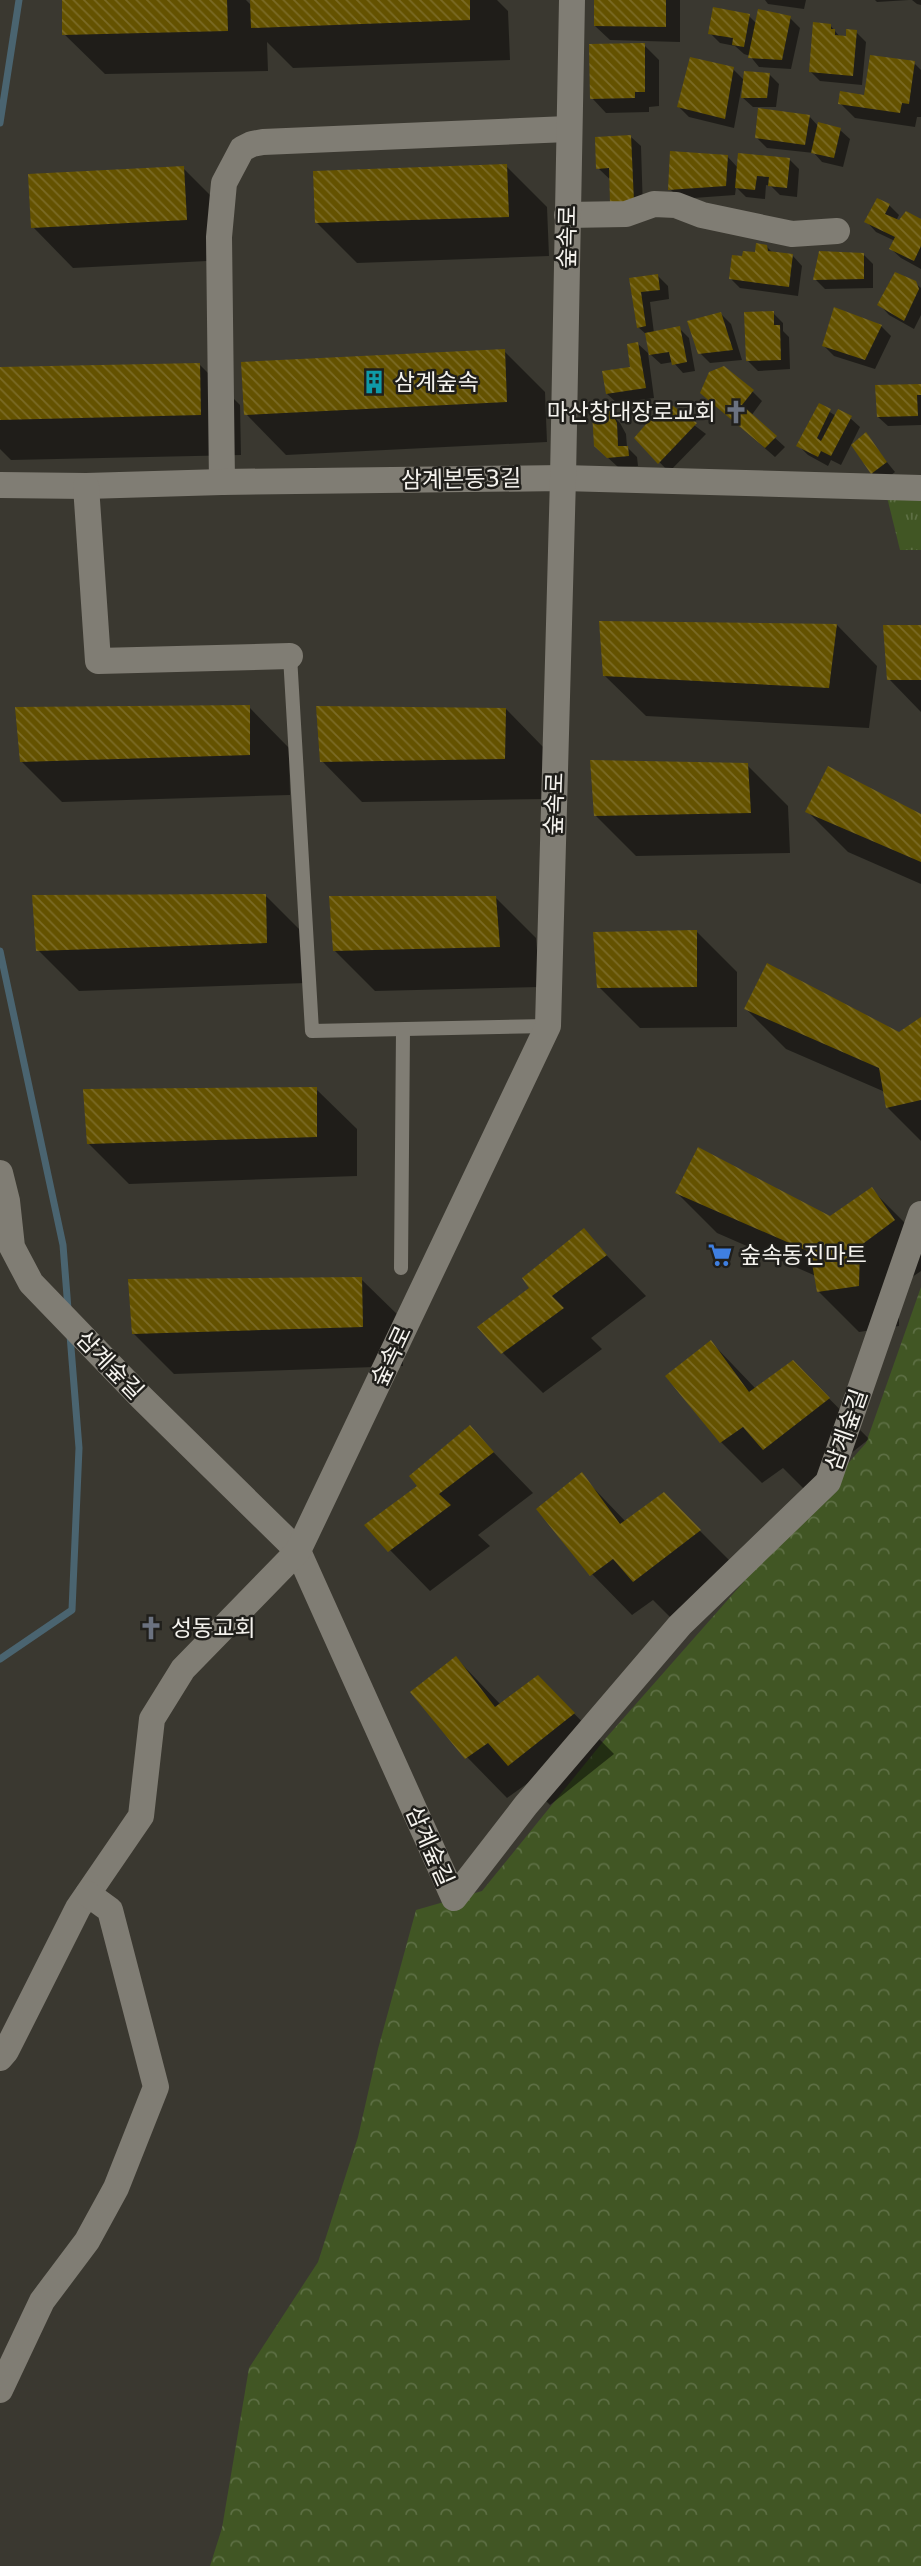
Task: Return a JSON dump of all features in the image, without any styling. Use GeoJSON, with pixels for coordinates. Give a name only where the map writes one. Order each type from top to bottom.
{"type":"FeatureCollection","features":[{"type":"Feature","properties":{"kind":"street","name":"숲속로"},"geometry":{"type":"LineString","coordinates":[[0,2058],[78,1909],[141,1816],[152,1719],[183,1669],[298,1551],[548,1026],[563,478],[572,0]]}},
{"type":"Feature","properties":{"kind":"street"},"geometry":{"type":"LineString","coordinates":[[222,482],[219,237],[224,183],[242,149],[263,142],[568,128]]}},
{"type":"Feature","properties":{"kind":"street"},"geometry":{"type":"LineString","coordinates":[[567,215],[626,214],[654,204],[676,205],[702,215],[792,234],[836,231]]}},
{"type":"Feature","properties":{"kind":"street","name":"삼계본동3길"},"geometry":{"type":"LineString","coordinates":[[0,485],[563,478],[921,488]]}},
{"type":"Feature","properties":{"kind":"street"},"geometry":{"type":"LineString","coordinates":[[86,486],[99,661],[290,656]]}},
{"type":"Feature","properties":{"kind":"street","name":"삼계숲길"},"geometry":{"type":"LineString","coordinates":[[0,1173],[7,1201],[12,1247],[32,1283],[142,1398],[298,1551],[454,1898],[526,1805],[680,1625],[828,1482],[921,1214]]}},
{"type":"Feature","properties":{"kind":"street"},"geometry":{"type":"LineString","coordinates":[[0,2390],[42,2301],[88,2241],[116,2188],[156,2087],[110,1910],[88,1894]]}},
{"type":"Feature","properties":{"kind":"lane"},"geometry":{"type":"LineString","coordinates":[[290,656],[312,1031],[548,1026]]}},
{"type":"Feature","properties":{"kind":"lane"},"geometry":{"type":"LineString","coordinates":[[401,1268],[403,1030]]}},
{"type":"Feature","properties":{"kind":"green space"},"geometry":{"type":"Polygon","coordinates":[[[887,497],[921,497],[921,550],[900,550],[887,497]]]}},
{"type":"Feature","properties":{"kind":"green space"},"geometry":{"type":"Polygon","coordinates":[[[921,1287],[921,2566],[210,2566],[222,2528],[249,2368],[318,2262],[358,2137],[378,2049],[416,1910],[482,1891],[606,1738],[866,1443],[921,1287]]]}},
{"type":"Feature","properties":{"kind":"building"},"geometry":{"type":"Polygon","coordinates":[[[62,0],[227,0],[228,31],[62,35],[62,0]]]}},
{"type":"Feature","properties":{"kind":"building"},"geometry":{"type":"Polygon","coordinates":[[[250,0],[470,0],[470,20],[251,28],[250,0]]]}},
{"type":"Feature","properties":{"kind":"building"},"geometry":{"type":"Polygon","coordinates":[[[594,0],[666,0],[666,27],[594,26],[594,0]]]}},
{"type":"Feature","properties":{"kind":"building"},"geometry":{"type":"Polygon","coordinates":[[[713,7],[750,14],[744,47],[732,45],[733,38],[708,34],[713,7]]]}},
{"type":"Feature","properties":{"kind":"building"},"geometry":{"type":"Polygon","coordinates":[[[758,9],[791,16],[782,60],[748,58],[758,9]]]}},
{"type":"Feature","properties":{"kind":"building"},"geometry":{"type":"Polygon","coordinates":[[[813,22],[831,24],[835,35],[846,36],[846,29],[857,30],[853,76],[809,72],[813,22]]]}},
{"type":"Feature","properties":{"kind":"building"},"geometry":{"type":"Polygon","coordinates":[[[645,43],[645,92],[635,92],[635,98],[590,99],[589,44],[645,43]]]}},
{"type":"Feature","properties":{"kind":"building"},"geometry":{"type":"Polygon","coordinates":[[[870,55],[915,61],[909,104],[902,103],[900,113],[838,104],[840,91],[864,95],[870,55]]]}},
{"type":"Feature","properties":{"kind":"building"},"geometry":{"type":"Polygon","coordinates":[[[690,57],[734,67],[725,119],[677,107],[690,57]]]}},
{"type":"Feature","properties":{"kind":"building"},"geometry":{"type":"Polygon","coordinates":[[[744,71],[770,73],[767,98],[741,98],[744,71]]]}},
{"type":"Feature","properties":{"kind":"building"},"geometry":{"type":"Polygon","coordinates":[[[758,108],[810,115],[805,145],[755,138],[758,108]]]}},
{"type":"Feature","properties":{"kind":"building"},"geometry":{"type":"Polygon","coordinates":[[[818,122],[841,128],[834,158],[811,153],[818,122]]]}},
{"type":"Feature","properties":{"kind":"building"},"geometry":{"type":"Polygon","coordinates":[[[631,135],[634,202],[610,203],[609,168],[596,169],[595,137],[631,135]]]}},
{"type":"Feature","properties":{"kind":"building"},"geometry":{"type":"Polygon","coordinates":[[[670,151],[728,155],[726,186],[668,190],[670,151]]]}},
{"type":"Feature","properties":{"kind":"building"},"geometry":{"type":"Polygon","coordinates":[[[738,153],[790,158],[787,188],[768,186],[769,177],[757,176],[755,190],[735,188],[738,153]]]}},
{"type":"Feature","properties":{"kind":"building"},"geometry":{"type":"Polygon","coordinates":[[[507,164],[509,217],[315,223],[313,171],[507,164]]]}},
{"type":"Feature","properties":{"kind":"building"},"geometry":{"type":"Polygon","coordinates":[[[184,166],[187,220],[31,228],[28,174],[184,166]]]}},
{"type":"Feature","properties":{"kind":"building"},"geometry":{"type":"Polygon","coordinates":[[[877,198],[890,204],[885,214],[899,220],[906,211],[921,219],[921,246],[914,261],[889,249],[895,237],[864,222],[877,198]]]}},
{"type":"Feature","properties":{"kind":"building"},"geometry":{"type":"Polygon","coordinates":[[[756,243],[767,245],[768,251],[793,254],[789,287],[729,279],[732,255],[742,256],[743,251],[755,252],[756,243]]]}},
{"type":"Feature","properties":{"kind":"building"},"geometry":{"type":"Polygon","coordinates":[[[819,251],[864,253],[864,279],[813,280],[819,251]]]}},
{"type":"Feature","properties":{"kind":"building"},"geometry":{"type":"Polygon","coordinates":[[[895,272],[916,281],[919,289],[904,321],[877,305],[895,272]]]}},
{"type":"Feature","properties":{"kind":"building"},"geometry":{"type":"Polygon","coordinates":[[[658,274],[660,290],[641,292],[646,326],[637,328],[629,278],[658,274]]]}},
{"type":"Feature","properties":{"kind":"building"},"geometry":{"type":"Polygon","coordinates":[[[834,307],[882,325],[865,360],[822,346],[834,307]]]}},
{"type":"Feature","properties":{"kind":"building"},"geometry":{"type":"Polygon","coordinates":[[[774,311],[774,325],[780,325],[781,360],[746,361],[744,312],[774,311]]]}},
{"type":"Feature","properties":{"kind":"building"},"geometry":{"type":"Polygon","coordinates":[[[721,312],[733,350],[698,354],[687,321],[721,312]]]}},
{"type":"Feature","properties":{"kind":"building"},"geometry":{"type":"Polygon","coordinates":[[[680,326],[687,362],[672,365],[669,352],[649,355],[645,333],[680,326]]]}},
{"type":"Feature","properties":{"kind":"building"},"geometry":{"type":"Polygon","coordinates":[[[638,342],[646,388],[606,394],[602,371],[630,367],[627,344],[638,342]]]}},
{"type":"Feature","properties":{"kind":"building","name":"삼계숲속"},"geometry":{"type":"Polygon","coordinates":[[[505,349],[507,402],[244,415],[241,362],[505,349]]]}},
{"type":"Feature","properties":{"kind":"building"},"geometry":{"type":"Polygon","coordinates":[[[200,363],[201,415],[0,420],[0,367],[200,363]]]}},
{"type":"Feature","properties":{"kind":"building","name":"마산창대장로교회"},"geometry":{"type":"Polygon","coordinates":[[[724,366],[754,390],[742,405],[777,436],[765,448],[700,393],[709,372],[724,366]]]}},
{"type":"Feature","properties":{"kind":"building"},"geometry":{"type":"Polygon","coordinates":[[[921,384],[921,395],[917,395],[918,416],[877,417],[875,385],[921,384]]]}},
{"type":"Feature","properties":{"kind":"building"},"geometry":{"type":"Polygon","coordinates":[[[666,401],[697,423],[658,464],[634,438],[666,401]]]}},
{"type":"Feature","properties":{"kind":"building"},"geometry":{"type":"Polygon","coordinates":[[[819,403],[831,409],[817,438],[821,441],[838,409],[852,416],[831,456],[821,451],[818,457],[796,446],[819,403]]]}},
{"type":"Feature","properties":{"kind":"building"},"geometry":{"type":"Polygon","coordinates":[[[611,411],[617,423],[618,446],[628,446],[629,456],[607,458],[594,446],[592,412],[611,411]]]}},
{"type":"Feature","properties":{"kind":"building"},"geometry":{"type":"Polygon","coordinates":[[[866,432],[887,462],[871,474],[851,445],[866,432]]]}},
{"type":"Feature","properties":{"kind":"building"},"geometry":{"type":"Polygon","coordinates":[[[599,621],[837,624],[829,688],[603,676],[599,621]]]}},
{"type":"Feature","properties":{"kind":"building"},"geometry":{"type":"Polygon","coordinates":[[[883,625],[921,625],[921,680],[887,680],[883,625]]]}},
{"type":"Feature","properties":{"kind":"building"},"geometry":{"type":"Polygon","coordinates":[[[250,705],[250,755],[20,762],[15,707],[250,705]]]}},
{"type":"Feature","properties":{"kind":"building"},"geometry":{"type":"Polygon","coordinates":[[[316,706],[506,708],[505,759],[320,762],[316,706]]]}},
{"type":"Feature","properties":{"kind":"building"},"geometry":{"type":"Polygon","coordinates":[[[590,760],[748,763],[751,813],[594,816],[590,760]]]}},
{"type":"Feature","properties":{"kind":"building"},"geometry":{"type":"Polygon","coordinates":[[[828,766],[921,814],[921,862],[805,812],[828,766]]]}},
{"type":"Feature","properties":{"kind":"building"},"geometry":{"type":"Polygon","coordinates":[[[266,894],[267,943],[36,951],[32,895],[266,894]]]}},
{"type":"Feature","properties":{"kind":"building"},"geometry":{"type":"Polygon","coordinates":[[[329,896],[496,896],[500,947],[333,951],[329,896]]]}},
{"type":"Feature","properties":{"kind":"building"},"geometry":{"type":"Polygon","coordinates":[[[697,930],[697,987],[597,988],[593,932],[697,930]]]}},
{"type":"Feature","properties":{"kind":"building"},"geometry":{"type":"Polygon","coordinates":[[[767,963],[899,1032],[921,1017],[921,1100],[886,1108],[879,1068],[744,1009],[767,963]]]}},
{"type":"Feature","properties":{"kind":"building"},"geometry":{"type":"Polygon","coordinates":[[[317,1087],[317,1137],[87,1144],[83,1089],[317,1087]]]}},
{"type":"Feature","properties":{"kind":"building"},"geometry":{"type":"Polygon","coordinates":[[[698,1147],[830,1216],[872,1187],[895,1220],[860,1246],[859,1286],[817,1292],[810,1252],[675,1193],[698,1147]]]}},
{"type":"Feature","properties":{"kind":"building"},"geometry":{"type":"Polygon","coordinates":[[[584,1228],[607,1255],[552,1296],[564,1308],[501,1354],[477,1327],[529,1288],[522,1278],[584,1228]]]}},
{"type":"Feature","properties":{"kind":"building"},"geometry":{"type":"Polygon","coordinates":[[[362,1277],[363,1327],[132,1334],[128,1279],[362,1277]]]}},
{"type":"Feature","properties":{"kind":"building"},"geometry":{"type":"Polygon","coordinates":[[[711,1340],[749,1392],[793,1360],[830,1398],[763,1450],[743,1427],[720,1443],[665,1376],[711,1340]]]}},
{"type":"Feature","properties":{"kind":"building"},"geometry":{"type":"Polygon","coordinates":[[[470,1425],[494,1452],[439,1494],[451,1505],[388,1552],[364,1525],[417,1486],[409,1476],[470,1425]]]}},
{"type":"Feature","properties":{"kind":"building"},"geometry":{"type":"Polygon","coordinates":[[[582,1472],[620,1524],[664,1492],[701,1530],[633,1582],[613,1559],[590,1576],[536,1509],[582,1472]]]}},
{"type":"Feature","properties":{"kind":"building"},"geometry":{"type":"Polygon","coordinates":[[[456,1656],[495,1707],[538,1675],[575,1713],[508,1766],[488,1743],[465,1759],[410,1692],[456,1656]]]}},
{"type":"Feature","properties":{"kind":"waterway"},"geometry":{"type":"LineString","coordinates":[[0,123],[19,0]]}},
{"type":"Feature","properties":{"kind":"waterway"},"geometry":{"type":"LineString","coordinates":[[0,951],[63,1245],[68,1309]]}},
{"type":"Feature","properties":{"kind":"waterway"},"geometry":{"type":"LineString","coordinates":[[0,1659],[72,1610],[79,1448],[70,1335]]}},
{"type":"Feature","properties":{"kind":"place","name":"삼계숲속"},"geometry":{"type":"Point","coordinates":[374,382]}},
{"type":"Feature","properties":{"kind":"place","name":"마산창대장로교회"},"geometry":{"type":"Point","coordinates":[736,412]}},
{"type":"Feature","properties":{"kind":"place","name":"숲속동진마트"},"geometry":{"type":"Point","coordinates":[720,1255]}},
{"type":"Feature","properties":{"kind":"place","name":"성동교회"},"geometry":{"type":"Point","coordinates":[151,1628]}}]}
